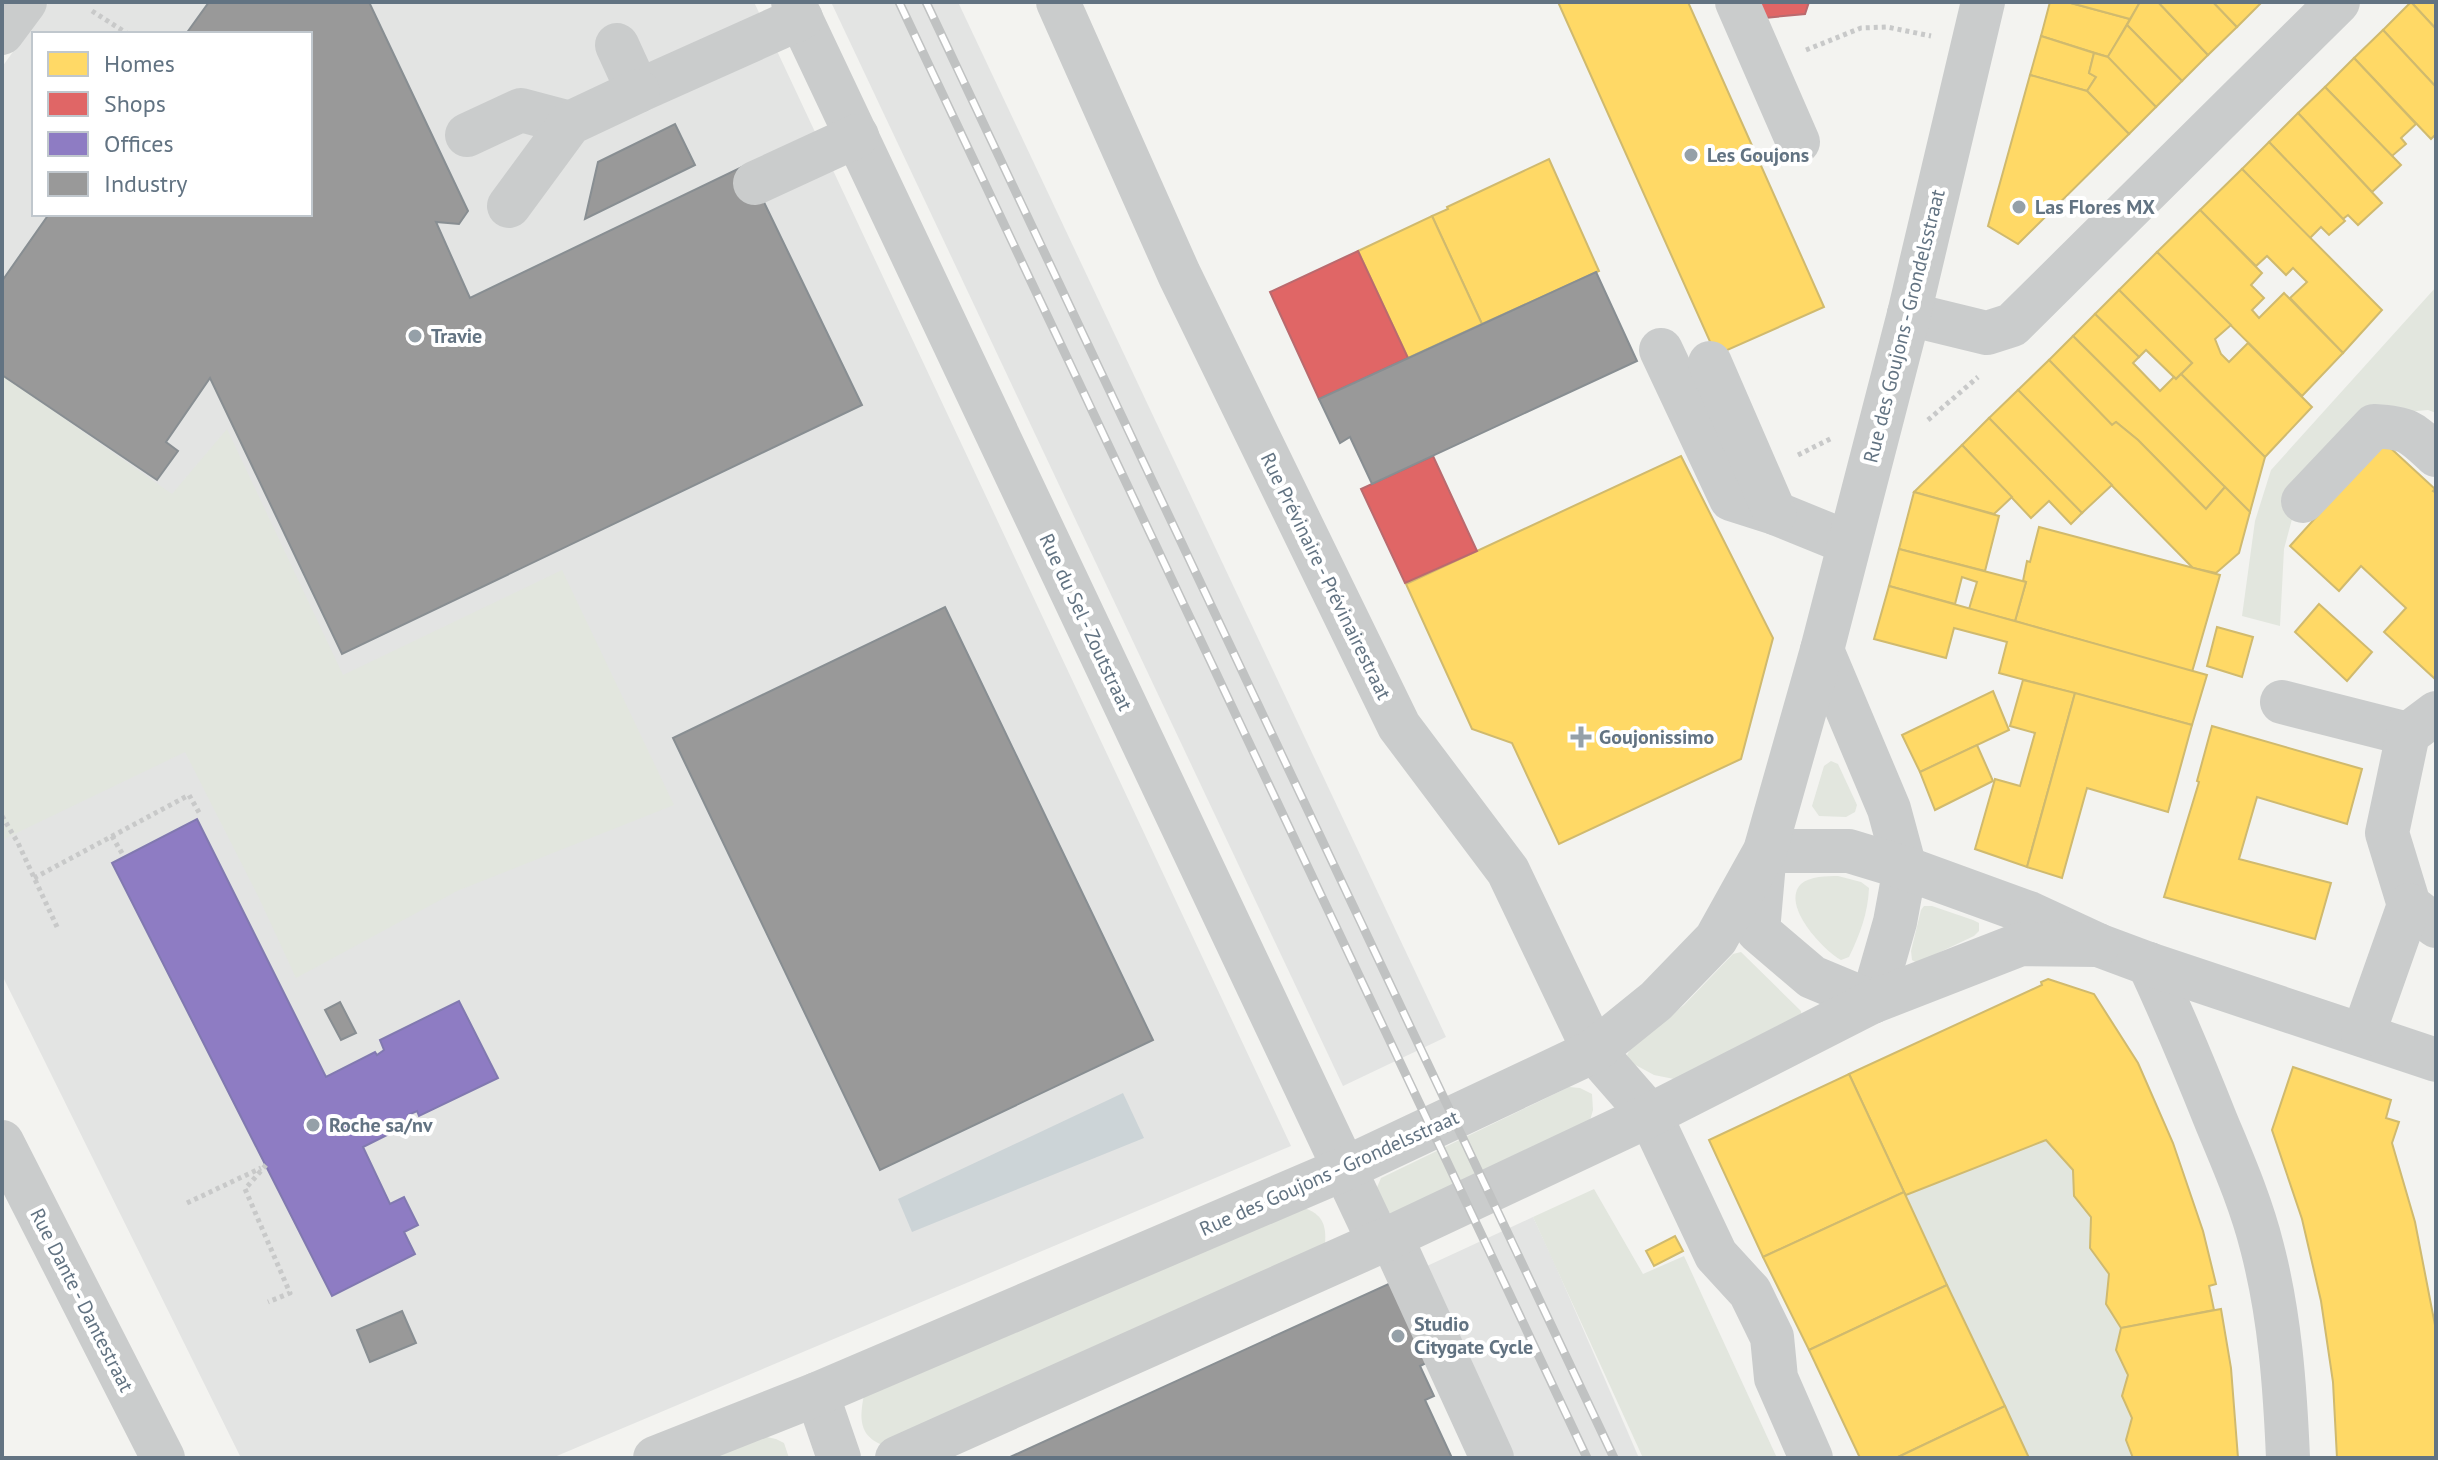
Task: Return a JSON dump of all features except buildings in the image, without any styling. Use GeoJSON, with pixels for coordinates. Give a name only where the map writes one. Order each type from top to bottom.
{"type":"FeatureCollection","features":[{"type":"Feature","properties":{"kind":"street"},"geometry":{"type":"LineString","coordinates":[[2,33],[25,2]]}},
{"type":"Feature","properties":{"kind":"street","name":"Rue Prévinaire - Prévinairestraat"},"geometry":{"type":"LineString","coordinates":[[1058,2],[1179,274],[1399,726],[1508,871],[1594,1051],[1650,1115],[1716,1255],[1750,1292],[1772,1337],[1776,1378],[1811,1458]]}},
{"type":"Feature","properties":{"kind":"street"},"geometry":{"type":"LineString","coordinates":[[1737,2],[1798,142]]}},
{"type":"Feature","properties":{"kind":"street","name":"Rue des Goujons - Grondelsstraat"},"geometry":{"type":"LineString","coordinates":[[1872,1002],[1812,977],[1758,931],[1765,851],[1822,650],[1909,314],[1983,2]]}},
{"type":"Feature","properties":{"kind":"street"},"geometry":{"type":"LineString","coordinates":[[1909,314],[1987,333],[2012,325],[2338,2]]}},
{"type":"Feature","properties":{"kind":"street"},"geometry":{"type":"LineString","coordinates":[[509,206],[570,123],[797,10]]}},
{"type":"Feature","properties":{"kind":"street","name":"Rue du Sel - Zoutstraat"},"geometry":{"type":"LineString","coordinates":[[797,10],[1256,983],[1492,1458]]}},
{"type":"Feature","properties":{"kind":"street"},"geometry":{"type":"LineString","coordinates":[[617,45],[638,91]]}},
{"type":"Feature","properties":{"kind":"street"},"geometry":{"type":"LineString","coordinates":[[467,135],[521,110],[570,123]]}},
{"type":"Feature","properties":{"kind":"street"},"geometry":{"type":"LineString","coordinates":[[755,183],[857,136]]}},
{"type":"Feature","properties":{"kind":"street"},"geometry":{"type":"LineString","coordinates":[[1661,350],[1731,499],[1766,494]]}},
{"type":"Feature","properties":{"kind":"street"},"geometry":{"type":"LineString","coordinates":[[1710,363],[1766,494],[1849,543]]}},
{"type":"Feature","properties":{"kind":"street"},"geometry":{"type":"LineString","coordinates":[[2303,501],[2374,426],[2401,428],[2436,455]]}},
{"type":"Feature","properties":{"kind":"street"},"geometry":{"type":"LineString","coordinates":[[1822,650],[1889,809],[1905,868],[1895,922],[1872,1002]]}},
{"type":"Feature","properties":{"kind":"street"},"geometry":{"type":"LineString","coordinates":[[2282,702],[2422,723],[2387,833],[2422,916],[2363,1035]]}},
{"type":"Feature","properties":{"kind":"street"},"geometry":{"type":"LineString","coordinates":[[1765,851],[1849,851],[1905,868],[2029,913],[2098,945],[2149,964],[2436,1060]]}},
{"type":"Feature","properties":{"kind":"street","name":"Rue des Goujons - Grondelsstraat"},"geometry":{"type":"LineString","coordinates":[[655,1458],[817,1394],[1346,1168],[1594,1051],[1656,1001],[1716,939],[1765,851]]}},
{"type":"Feature","properties":{"kind":"street"},"geometry":{"type":"LineString","coordinates":[[897,1458],[1385,1240],[1650,1115],[1872,1002],[2021,944],[2098,945]]}},
{"type":"Feature","properties":{"kind":"street"},"geometry":{"type":"LineString","coordinates":[[2149,964],[2243,1185],[2262,1247],[2276,1315],[2285,1387],[2288,1458]]}},
{"type":"Feature","properties":{"kind":"street","name":"Rue Dante - Dantestraat"},"geometry":{"type":"LineString","coordinates":[[2,1142],[163,1458]]}},
{"type":"Feature","properties":{"kind":"street"},"geometry":{"type":"LineString","coordinates":[[817,1394],[839,1458]]}},
{"type":"Feature","properties":{"kind":"path"},"geometry":{"type":"LineString","coordinates":[[92,11],[125,32]]}},
{"type":"Feature","properties":{"kind":"path"},"geometry":{"type":"LineString","coordinates":[[1766,69],[1821,42],[1861,28],[1887,27],[1936,37]]}},
{"type":"Feature","properties":{"kind":"path"},"geometry":{"type":"LineString","coordinates":[[1924,423],[1982,374],[2012,325]]}},
{"type":"Feature","properties":{"kind":"path"},"geometry":{"type":"LineString","coordinates":[[1766,494],[1848,430],[1875,437]]}},
{"type":"Feature","properties":{"kind":"path"},"geometry":{"type":"LineString","coordinates":[[34,878],[189,795],[201,816]]}},
{"type":"Feature","properties":{"kind":"path"},"geometry":{"type":"LineString","coordinates":[[2,816],[58,929]]}},
{"type":"Feature","properties":{"kind":"path"},"geometry":{"type":"LineString","coordinates":[[112,836],[123,855]]}},
{"type":"Feature","properties":{"kind":"path"},"geometry":{"type":"LineString","coordinates":[[187,1203],[266,1165],[245,1189],[290,1293],[268,1302]]}},
{"type":"Feature","properties":{"kind":"shaded area"},"geometry":{"type":"Polygon","coordinates":[[[49,2],[754,2],[1291,1146],[552,1458],[241,1458],[2,975],[2,67],[49,2]]]}},
{"type":"Feature","properties":{"kind":"shaded area"},"geometry":{"type":"Polygon","coordinates":[[[831,2],[958,2],[1446,1037],[1343,1086],[831,2]]]}},
{"type":"Feature","properties":{"kind":"shaded area"},"geometry":{"type":"Polygon","coordinates":[[[2436,287],[2436,413],[2428,410],[2372,415],[2306,467],[2284,549],[2280,626],[2242,616],[2255,521],[2271,470],[2436,287]]]}},
{"type":"Feature","properties":{"kind":"shaded area"},"geometry":{"type":"Polygon","coordinates":[[[2,375],[172,494],[227,429],[343,675],[562,570],[674,805],[457,891],[296,978],[185,752],[2,840],[2,375]]]}},
{"type":"Feature","properties":{"kind":"shaded area"},"geometry":{"type":"Polygon","coordinates":[[[1831,761],[1838,764],[1857,805],[1855,812],[1846,817],[1819,816],[1812,806],[1824,766],[1831,761]]]}},
{"type":"Feature","properties":{"kind":"shaded area"},"geometry":{"type":"Polygon","coordinates":[[[1838,876],[1861,882],[1869,888],[1860,932],[1849,957],[1841,960],[1815,938],[1796,903],[1796,893],[1805,881],[1838,876]]]}},
{"type":"Feature","properties":{"kind":"shaded area"},"geometry":{"type":"Polygon","coordinates":[[[1924,906],[1973,920],[1979,923],[1979,931],[1917,963],[1912,960],[1911,951],[1924,906]]]}},
{"type":"Feature","properties":{"kind":"shaded area"},"geometry":{"type":"Polygon","coordinates":[[[1741,952],[1801,1011],[1802,1020],[1674,1079],[1654,1075],[1630,1062],[1627,1055],[1632,1046],[1684,1005],[1733,954],[1741,952]]]}},
{"type":"Feature","properties":{"kind":"shaded area"},"geometry":{"type":"Polygon","coordinates":[[[1569,1087],[1592,1094],[1593,1110],[1589,1124],[1394,1216],[1383,1208],[1375,1192],[1381,1178],[1569,1087]]]}},
{"type":"Feature","properties":{"kind":"shaded area"},"geometry":{"type":"Polygon","coordinates":[[[1123,1093],[1144,1138],[912,1232],[898,1199],[1123,1093]]]}},
{"type":"Feature","properties":{"kind":"shaded area"},"geometry":{"type":"Polygon","coordinates":[[[2046,1140],[2073,1170],[2074,1196],[2091,1217],[2090,1248],[2109,1274],[2106,1304],[2121,1328],[2132,1418],[2133,1458],[2029,1458],[1906,1195],[2046,1140]]]}},
{"type":"Feature","properties":{"kind":"shaded area"},"geometry":{"type":"Polygon","coordinates":[[[1594,1189],[1643,1274],[1684,1256],[1777,1458],[1643,1458],[1533,1217],[1594,1189]]]}},
{"type":"Feature","properties":{"kind":"shaded area"},"geometry":{"type":"Polygon","coordinates":[[[1298,1206],[1320,1218],[1325,1229],[1325,1244],[890,1448],[867,1435],[861,1414],[864,1395],[1298,1206]]]}},
{"type":"Feature","properties":{"kind":"shaded area"},"geometry":{"type":"Polygon","coordinates":[[[1533,1217],[1639,1458],[1508,1458],[1427,1266],[1533,1217]]]}},
{"type":"Feature","properties":{"kind":"shaded area"},"geometry":{"type":"Polygon","coordinates":[[[762,1436],[784,1443],[789,1458],[684,1458],[762,1436]]]}},
{"type":"Feature","properties":{"kind":"railway"},"geometry":{"type":"LineString","coordinates":[[899,2],[1587,1458]]}},
{"type":"Feature","properties":{"kind":"railway"},"geometry":{"type":"LineString","coordinates":[[926,2],[1614,1458]]}},
{"type":"Feature","properties":{"kind":"place","name":"Les Goujons"},"geometry":{"type":"Point","coordinates":[1691,155]}},
{"type":"Feature","properties":{"kind":"place","name":"Las Flores MX"},"geometry":{"type":"Point","coordinates":[2019,207]}},
{"type":"Feature","properties":{"kind":"place","name":"Travie"},"geometry":{"type":"Point","coordinates":[415,336]}},
{"type":"Feature","properties":{"kind":"place","name":"Goujonissimo"},"geometry":{"type":"Point","coordinates":[1581,737]}},
{"type":"Feature","properties":{"kind":"place","name":"Roche sa/nv"},"geometry":{"type":"Point","coordinates":[313,1125]}},
{"type":"Feature","properties":{"kind":"place","name":"Studio Citygate Cycle"},"geometry":{"type":"Point","coordinates":[1398,1336]}}]}
